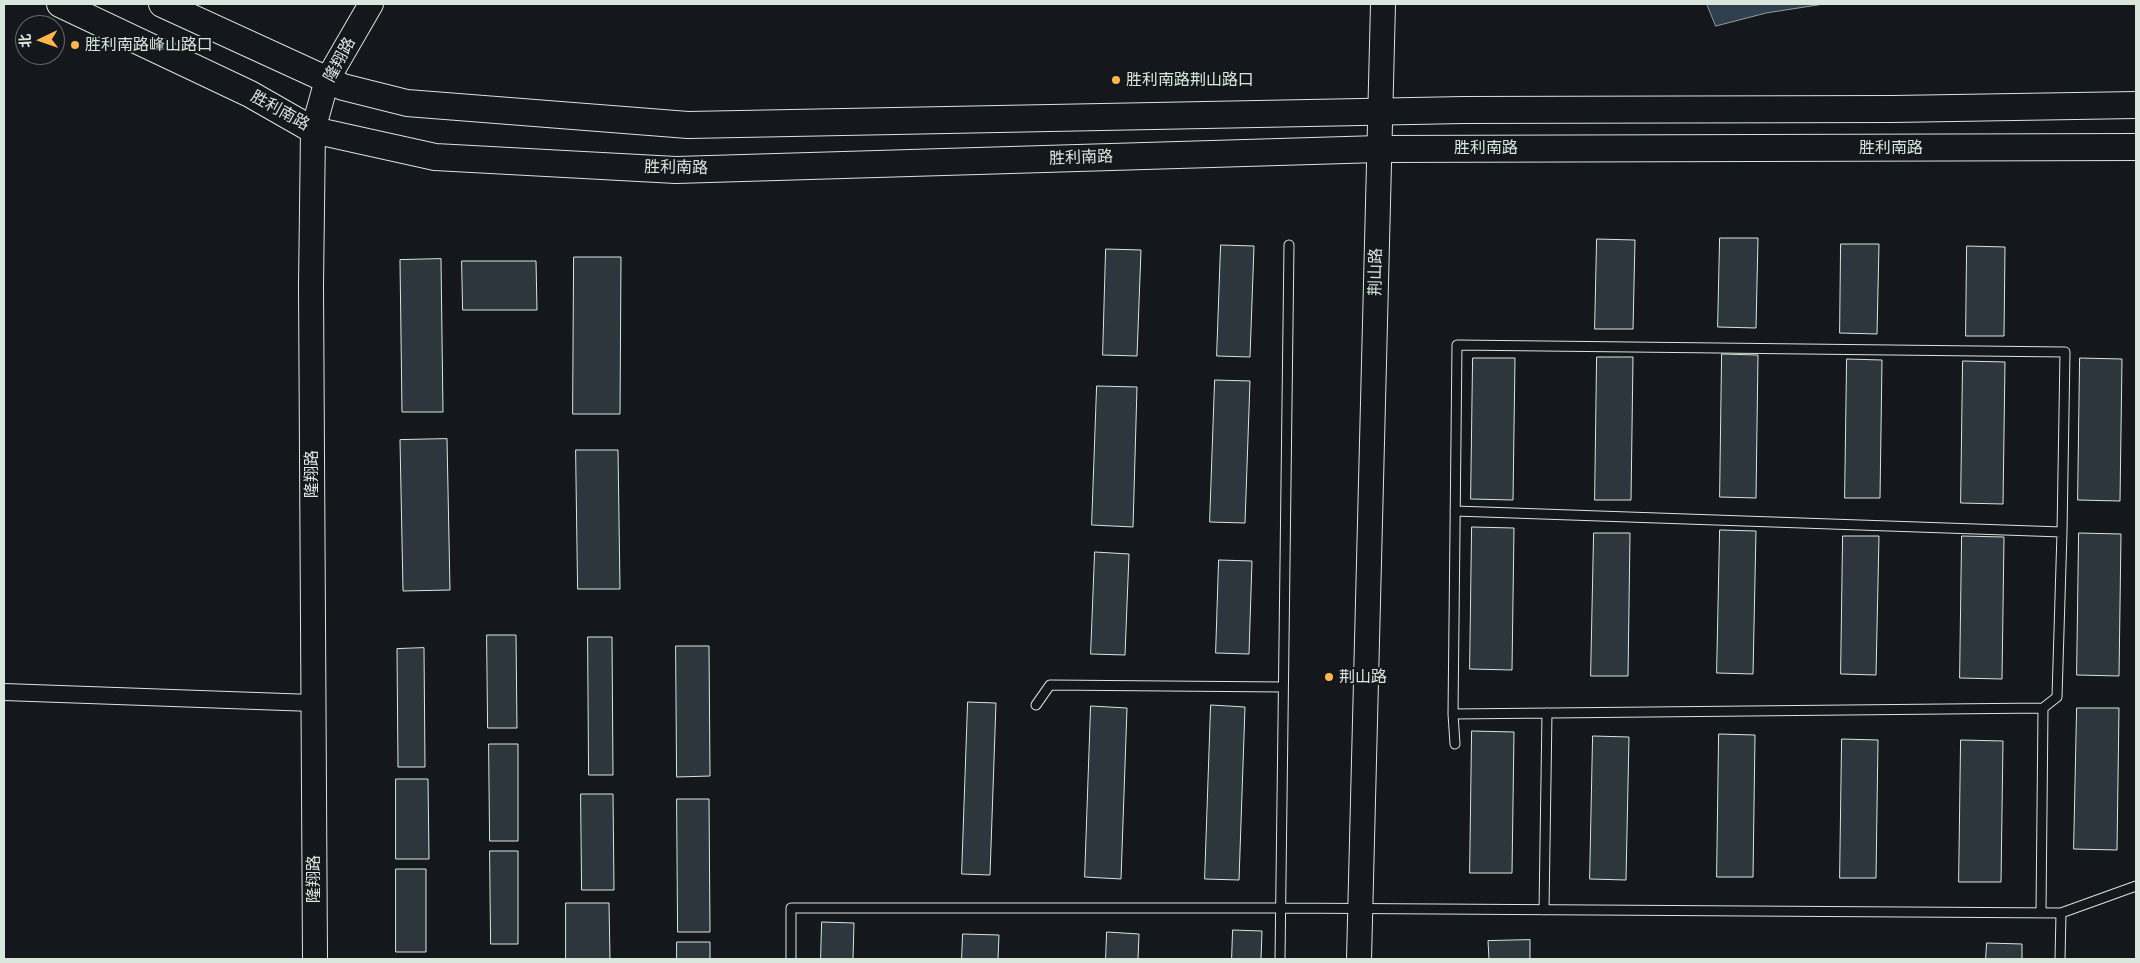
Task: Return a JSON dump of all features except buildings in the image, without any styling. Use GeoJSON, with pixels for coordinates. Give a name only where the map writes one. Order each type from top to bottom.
{"type":"FeatureCollection","features":[{"type":"Feature","properties":{"kind":"main road","name":"胜利南路"},"geometry":{"type":"LineString","coordinates":[[60,4],[250,94],[313,130],[435,157],[676,170],[1379,149],[2136,147]]}},
{"type":"Feature","properties":{"kind":"main road"},"geometry":{"type":"LineString","coordinates":[[162,4],[343,87],[407,103],[688,125],[1464,110],[1893,109],[2136,105]]}},
{"type":"Feature","properties":{"kind":"street","name":"隆翔路"},"geometry":{"type":"LineString","coordinates":[[314,959],[311,296],[313,130],[327,80],[371,4]]}},
{"type":"Feature","properties":{"kind":"street","name":"荆山路"},"geometry":{"type":"LineString","coordinates":[[1358,959],[1383,4]]}},
{"type":"Feature","properties":{"kind":"street"},"geometry":{"type":"LineString","coordinates":[[4,692],[314,703]]}},
{"type":"Feature","properties":{"kind":"lane"},"geometry":{"type":"LineString","coordinates":[[1280,959],[1289,245]]}},
{"type":"Feature","properties":{"kind":"lane"},"geometry":{"type":"LineString","coordinates":[[1453,714],[2044,708],[2057,697],[2065,352],[1457,345],[1453,714],[1455,744]]}},
{"type":"Feature","properties":{"kind":"lane"},"geometry":{"type":"LineString","coordinates":[[1455,511],[2062,532]]}},
{"type":"Feature","properties":{"kind":"lane"},"geometry":{"type":"LineString","coordinates":[[1036,706],[1050,685],[1283,687]]}},
{"type":"Feature","properties":{"kind":"lane"},"geometry":{"type":"LineString","coordinates":[[2041,912],[2044,708]]}},
{"type":"Feature","properties":{"kind":"lane"},"geometry":{"type":"LineString","coordinates":[[1544,910],[1547,713]]}},
{"type":"Feature","properties":{"kind":"lane"},"geometry":{"type":"LineString","coordinates":[[790,959],[792,908],[1281,908],[2061,913],[2136,886]]}},
{"type":"Feature","properties":{"kind":"lane"},"geometry":{"type":"LineString","coordinates":[[2060,959],[2061,913]]}},
{"type":"Feature","properties":{"kind":"water"},"geometry":{"type":"Polygon","coordinates":[[[1707,4],[1824,4],[1766,13],[1716,26],[1707,4]]]}},
{"type":"Feature","properties":{"kind":"place","name":"胜利南路峰山路口"},"geometry":{"type":"Point","coordinates":[75,45]}},
{"type":"Feature","properties":{"kind":"place","name":"胜利南路荆山路口"},"geometry":{"type":"Point","coordinates":[1116,80]}},
{"type":"Feature","properties":{"kind":"place","name":"荆山路"},"geometry":{"type":"Point","coordinates":[1329,677]}}]}
